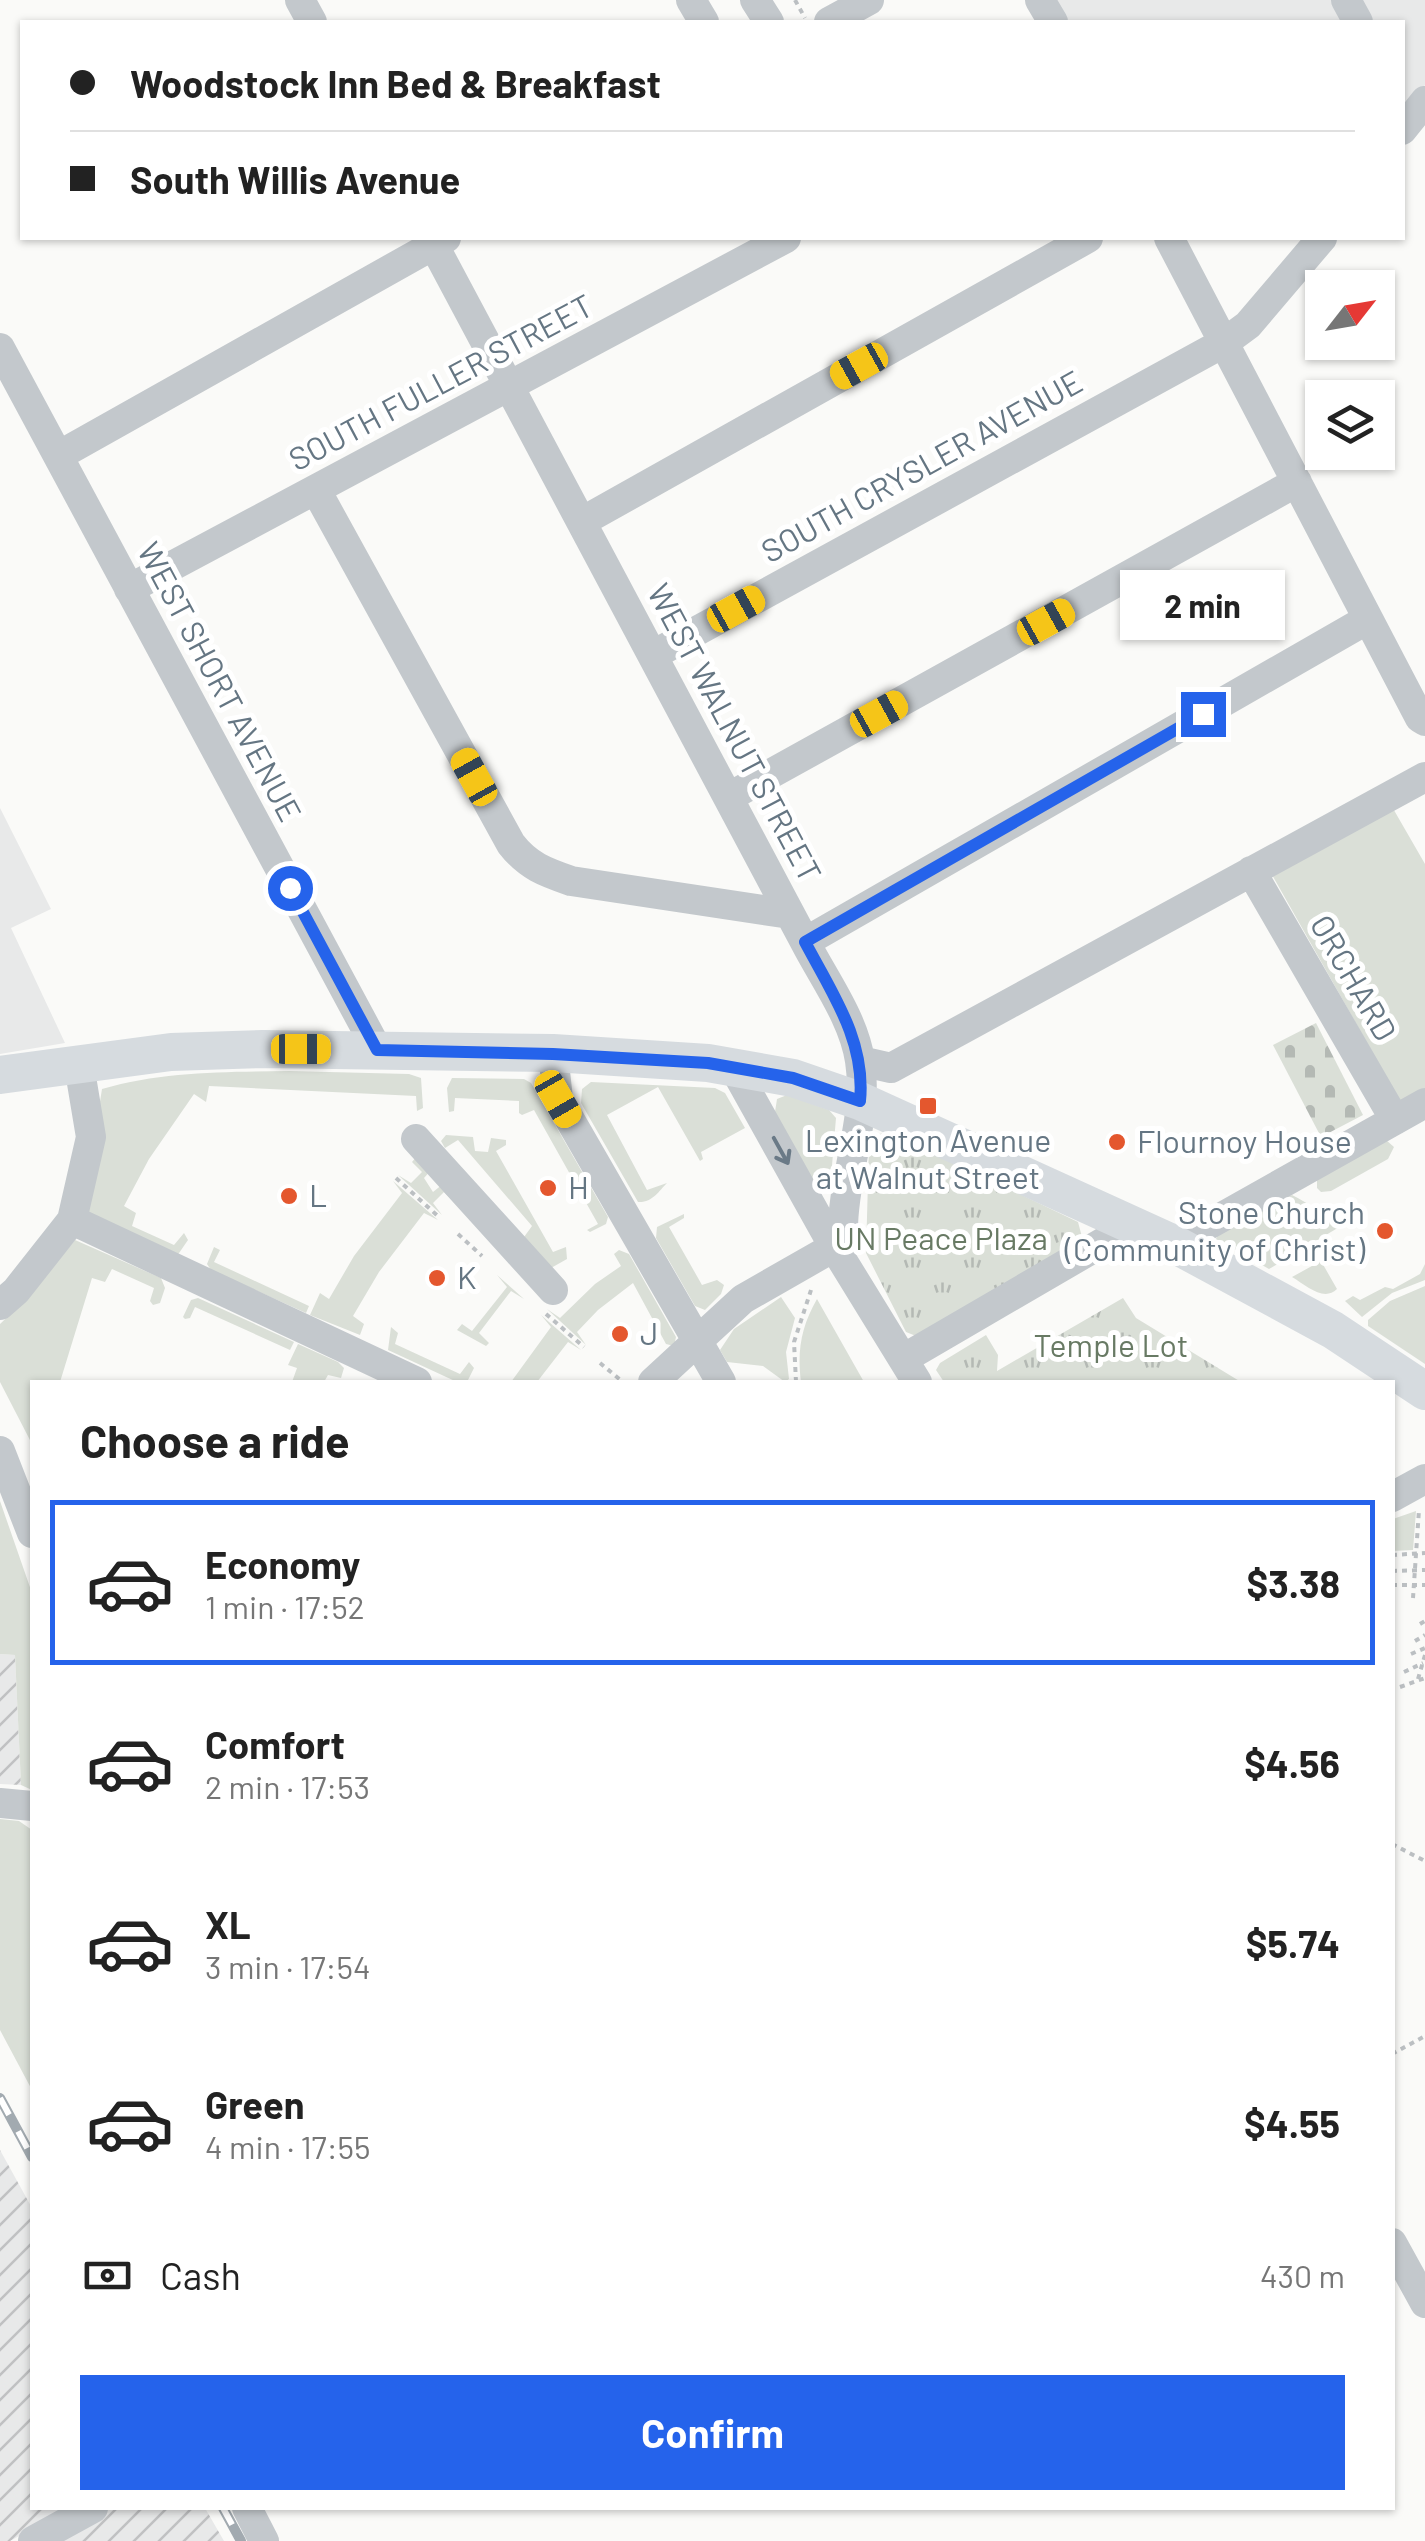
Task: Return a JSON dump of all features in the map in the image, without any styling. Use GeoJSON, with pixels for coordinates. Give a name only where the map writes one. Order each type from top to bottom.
{"type":"FeatureCollection","features":[{"type":"Feature","properties":{"kind":"main road"},"geometry":{"type":"LineString","coordinates":[[0,1076],[171,1052],[377,1050],[553,1054],[733,1066],[793,1078],[860,1101],[1174,1244],[1333,1330],[1425,1391]]}},
{"type":"Feature","properties":{"kind":"street"},"geometry":{"type":"LineString","coordinates":[[833,20],[870,0]]}},
{"type":"Feature","properties":{"kind":"street"},"geometry":{"type":"LineString","coordinates":[[58,456],[436,240]]}},
{"type":"Feature","properties":{"kind":"street","name":"WEST WALNUT STREET"},"geometry":{"type":"LineString","coordinates":[[436,240],[853,1034],[860,1061],[860,1101],[842,1207],[843,1238],[834,1246]]}},
{"type":"Feature","properties":{"kind":"street","name":"SOUTH FULLER STREET"},"geometry":{"type":"LineString","coordinates":[[129,589],[782,240]]}},
{"type":"Feature","properties":{"kind":"street"},"geometry":{"type":"LineString","coordinates":[[583,522],[1084,240]]}},
{"type":"Feature","properties":{"kind":"street"},"geometry":{"type":"LineString","coordinates":[[1170,240],[1420,718],[1425,720]]}},
{"type":"Feature","properties":{"kind":"street","name":"SOUTH CRYSLER AVENUE"},"geometry":{"type":"LineString","coordinates":[[653,654],[1225,342],[1248,326],[1320,240]]}},
{"type":"Feature","properties":{"kind":"street","name":"WEST SHORT AVENUE"},"geometry":{"type":"LineString","coordinates":[[0,348],[377,1050]]}},
{"type":"Feature","properties":{"kind":"street"},"geometry":{"type":"LineString","coordinates":[[729,798],[1297,482]]}},
{"type":"Feature","properties":{"kind":"street"},"geometry":{"type":"LineString","coordinates":[[316,490],[523,860],[539,870],[571,880],[790,914]]}},
{"type":"Feature","properties":{"kind":"street"},"geometry":{"type":"LineString","coordinates":[[805,942],[1368,619]]}},
{"type":"Feature","properties":{"kind":"street"},"geometry":{"type":"LineString","coordinates":[[860,1061],[891,1068],[1425,777]]}},
{"type":"Feature","properties":{"kind":"street","name":"ORCHARD"},"geometry":{"type":"LineString","coordinates":[[1251,871],[1395,1120]]}},
{"type":"Feature","properties":{"kind":"street"},"geometry":{"type":"LineString","coordinates":[[553,1054],[558,1099],[719,1380]]}},
{"type":"Feature","properties":{"kind":"street"},"geometry":{"type":"LineString","coordinates":[[0,1305],[16,1292],[72,1220],[91,1137],[78,1065]]}},
{"type":"Feature","properties":{"kind":"street"},"geometry":{"type":"LineString","coordinates":[[733,1066],[910,1371],[1133,1224]]}},
{"type":"Feature","properties":{"kind":"street"},"geometry":{"type":"LineString","coordinates":[[1174,1244],[1425,1103]]}},
{"type":"Feature","properties":{"kind":"street"},"geometry":{"type":"LineString","coordinates":[[416,1139],[548,1301]]}},
{"type":"Feature","properties":{"kind":"street"},"geometry":{"type":"LineString","coordinates":[[72,1220],[414,1380]]}},
{"type":"Feature","properties":{"kind":"street"},"geometry":{"type":"LineString","coordinates":[[655,1380],[743,1300],[834,1246]]}},
{"type":"Feature","properties":{"kind":"street"},"geometry":{"type":"LineString","coordinates":[[0,1450],[30,1528]]}},
{"type":"Feature","properties":{"kind":"street"},"geometry":{"type":"LineString","coordinates":[[0,1803],[30,1806]]}},
{"type":"Feature","properties":{"kind":"street"},"geometry":{"type":"LineString","coordinates":[[1395,2248],[1425,2303]]}},
{"type":"Feature","properties":{"kind":"street"},"geometry":{"type":"LineString","coordinates":[[33,2541],[89,2510]]}},
{"type":"Feature","properties":{"kind":"street"},"geometry":{"type":"LineString","coordinates":[[248,2510],[264,2541]]}},
{"type":"Feature","properties":{"kind":"path"},"geometry":{"type":"LineString","coordinates":[[396,1178],[440,1218]]}},
{"type":"Feature","properties":{"kind":"path"},"geometry":{"type":"LineString","coordinates":[[458,1234],[482,1256]]}},
{"type":"Feature","properties":{"kind":"path"},"geometry":{"type":"LineString","coordinates":[[796,1380],[794,1342],[812,1286]]}},
{"type":"Feature","properties":{"kind":"path"},"geometry":{"type":"LineString","coordinates":[[548,1301],[584,1347]]}},
{"type":"Feature","properties":{"kind":"path"},"geometry":{"type":"LineString","coordinates":[[600,1362],[621,1380]]}},
{"type":"Feature","properties":{"kind":"path"},"geometry":{"type":"LineString","coordinates":[[1412,1494],[1416,1553],[1413,1598]]}},
{"type":"Feature","properties":{"kind":"path"},"geometry":{"type":"LineString","coordinates":[[1395,1555],[1425,1554]]}},
{"type":"Feature","properties":{"kind":"path"},"geometry":{"type":"LineString","coordinates":[[1395,1571],[1425,1570]]}},
{"type":"Feature","properties":{"kind":"path"},"geometry":{"type":"LineString","coordinates":[[1395,1585],[1425,1584]]}},
{"type":"Feature","properties":{"kind":"path"},"geometry":{"type":"LineString","coordinates":[[1415,1641],[1425,1635]]}},
{"type":"Feature","properties":{"kind":"path"},"geometry":{"type":"LineString","coordinates":[[1410,1654],[1425,1652],[1418,1679]]}},
{"type":"Feature","properties":{"kind":"path"},"geometry":{"type":"LineString","coordinates":[[1404,1672],[1424,1663]]}},
{"type":"Feature","properties":{"kind":"path"},"geometry":{"type":"LineString","coordinates":[[1400,1686],[1425,1678]]}},
{"type":"Feature","properties":{"kind":"path"},"geometry":{"type":"LineString","coordinates":[[1395,1846],[1425,1862]]}},
{"type":"Feature","properties":{"kind":"path"},"geometry":{"type":"LineString","coordinates":[[1395,2052],[1425,2036]]}},
{"type":"Feature","properties":{"kind":"shaded area"},"geometry":{"type":"Polygon","coordinates":[[[1050,0],[1425,0],[1425,85],[1405,112],[1405,20],[1061,20],[1050,0]]]}},
{"type":"Feature","properties":{"kind":"shaded area"},"geometry":{"type":"Polygon","coordinates":[[[0,808],[51,909],[11,928],[65,1043],[0,1054],[0,808]]]}},
{"type":"Feature","properties":{"kind":"shaded area"},"geometry":{"type":"Polygon","coordinates":[[[0,1654],[15,1655],[21,1785],[0,1784],[0,1654]]]}},
{"type":"Feature","properties":{"kind":"shaded area"},"geometry":{"type":"Polygon","coordinates":[[[0,2150],[30,2204],[30,2510],[66,2510],[10,2541],[0,2541],[0,2150]]]}},
{"type":"Feature","properties":{"kind":"shaded area"},"geometry":{"type":"Polygon","coordinates":[[[106,2510],[206,2510],[224,2541],[51,2541],[106,2510]]]}},
{"type":"Feature","properties":{"kind":"green space"},"geometry":{"type":"Polygon","coordinates":[[[1391,805],[1425,864],[1425,1089],[1401,1103],[1271,873],[1391,805]]]}},
{"type":"Feature","properties":{"kind":"green space"},"geometry":{"type":"Polygon","coordinates":[[[1316,1023],[1363,1115],[1321,1137],[1273,1045],[1316,1023]]]}},
{"type":"Feature","properties":{"kind":"green space"},"geometry":{"type":"Polygon","coordinates":[[[289,1071],[409,1074],[421,1078],[423,1108],[417,1111],[416,1096],[209,1086],[206,1102],[194,1094],[149,1159],[124,1206],[136,1213],[132,1226],[174,1245],[184,1233],[188,1240],[177,1256],[90,1221],[85,1195],[102,1089],[171,1076],[289,1071]]]}},
{"type":"Feature","properties":{"kind":"green space"},"geometry":{"type":"Polygon","coordinates":[[[452,1078],[524,1079],[531,1083],[608,1217],[606,1224],[587,1230],[598,1224],[534,1110],[522,1115],[519,1101],[455,1098],[454,1111],[449,1112],[447,1088],[452,1078]]]}},
{"type":"Feature","properties":{"kind":"green space"},"geometry":{"type":"Polygon","coordinates":[[[591,1082],[715,1088],[725,1093],[745,1128],[701,1152],[700,1161],[658,1087],[607,1115],[647,1190],[667,1183],[651,1199],[638,1202],[581,1103],[582,1089],[591,1082]]]}},
{"type":"Feature","properties":{"kind":"green space"},"geometry":{"type":"Polygon","coordinates":[[[787,1095],[829,1110],[836,1118],[830,1189],[824,1193],[818,1190],[775,1112],[777,1099],[787,1095]]]}},
{"type":"Feature","properties":{"kind":"green space","name":"UN Peace Plaza"},"geometry":{"type":"Polygon","coordinates":[[[890,1132],[1078,1222],[1082,1237],[1076,1249],[916,1336],[906,1332],[866,1253],[869,1145],[879,1134],[890,1132]]]}},
{"type":"Feature","properties":{"kind":"green space"},"geometry":{"type":"Polygon","coordinates":[[[446,1135],[473,1137],[475,1151],[488,1152],[491,1138],[506,1140],[506,1145],[496,1151],[553,1252],[566,1247],[567,1259],[551,1268],[524,1237],[532,1226],[458,1140],[445,1148],[441,1141],[446,1135]]]}},
{"type":"Feature","properties":{"kind":"green space"},"geometry":{"type":"Polygon","coordinates":[[[1386,1140],[1394,1147],[1388,1159],[1331,1191],[1321,1192],[1317,1188],[1317,1178],[1386,1140]]]}},
{"type":"Feature","properties":{"kind":"green space"},"geometry":{"type":"Polygon","coordinates":[[[417,1156],[432,1169],[424,1178],[433,1192],[443,1184],[453,1201],[444,1192],[433,1203],[442,1215],[398,1175],[411,1183],[422,1172],[412,1162],[417,1156]]]}},
{"type":"Feature","properties":{"kind":"green space"},"geometry":{"type":"Polygon","coordinates":[[[393,1181],[438,1220],[424,1213],[379,1272],[353,1316],[364,1324],[360,1335],[310,1315],[320,1293],[329,1299],[354,1256],[402,1193],[393,1181]]]}},
{"type":"Feature","properties":{"kind":"green space"},"geometry":{"type":"Polygon","coordinates":[[[1292,1195],[1327,1212],[1353,1203],[1356,1217],[1269,1269],[1216,1239],[1218,1234],[1292,1195]]]}},
{"type":"Feature","properties":{"kind":"green space"},"geometry":{"type":"Polygon","coordinates":[[[684,1214],[684,1218],[669,1227],[702,1285],[717,1280],[724,1285],[721,1294],[705,1310],[695,1306],[656,1238],[657,1227],[684,1214]]]}},
{"type":"Feature","properties":{"kind":"green space"},"geometry":{"type":"Polygon","coordinates":[[[75,1240],[161,1278],[165,1288],[160,1303],[153,1305],[150,1301],[154,1288],[112,1269],[105,1282],[92,1278],[61,1380],[30,1380],[30,1440],[0,1382],[0,1324],[75,1240]]]}},
{"type":"Feature","properties":{"kind":"green space"},"geometry":{"type":"Polygon","coordinates":[[[214,1247],[220,1250],[214,1262],[309,1306],[306,1313],[211,1270],[207,1264],[214,1247]]]}},
{"type":"Feature","properties":{"kind":"green space"},"geometry":{"type":"Polygon","coordinates":[[[619,1250],[629,1254],[676,1337],[674,1346],[666,1344],[633,1283],[577,1332],[586,1345],[547,1309],[560,1318],[595,1284],[621,1266],[614,1254],[619,1250]]]}},
{"type":"Feature","properties":{"kind":"green space"},"geometry":{"type":"Polygon","coordinates":[[[1321,1261],[1337,1289],[1332,1293],[1315,1291],[1292,1277],[1321,1261]]]}},
{"type":"Feature","properties":{"kind":"green space"},"geometry":{"type":"Polygon","coordinates":[[[1425,1264],[1425,1280],[1392,1293],[1362,1317],[1345,1301],[1353,1296],[1360,1300],[1385,1287],[1393,1289],[1420,1274],[1425,1264]]]}},
{"type":"Feature","properties":{"kind":"green space"},"geometry":{"type":"Polygon","coordinates":[[[497,1275],[524,1299],[511,1291],[479,1333],[489,1343],[486,1346],[457,1330],[462,1324],[472,1331],[507,1287],[497,1275]]]}},
{"type":"Feature","properties":{"kind":"green space"},"geometry":{"type":"Polygon","coordinates":[[[1425,1286],[1425,1364],[1368,1326],[1368,1320],[1390,1301],[1425,1286]]]}},
{"type":"Feature","properties":{"kind":"green space"},"geometry":{"type":"Polygon","coordinates":[[[781,1297],[795,1318],[786,1352],[789,1379],[782,1380],[763,1366],[727,1362],[720,1350],[734,1329],[781,1297]]]}},
{"type":"Feature","properties":{"kind":"green space"},"geometry":{"type":"Polygon","coordinates":[[[198,1298],[294,1342],[290,1350],[195,1307],[190,1318],[185,1319],[191,1300],[198,1298]]]}},
{"type":"Feature","properties":{"kind":"green space","name":"Temple Lot"},"geometry":{"type":"Polygon","coordinates":[[[1123,1298],[1136,1318],[1238,1380],[943,1380],[936,1370],[940,1363],[986,1335],[998,1355],[997,1371],[1123,1298]]]}},
{"type":"Feature","properties":{"kind":"green space"},"geometry":{"type":"Polygon","coordinates":[[[817,1299],[863,1380],[801,1380],[807,1319],[817,1299]]]}},
{"type":"Feature","properties":{"kind":"green space"},"geometry":{"type":"Polygon","coordinates":[[[541,1315],[581,1350],[568,1342],[539,1380],[512,1380],[551,1327],[541,1315]]]}},
{"type":"Feature","properties":{"kind":"green space"},"geometry":{"type":"Polygon","coordinates":[[[391,1327],[398,1333],[395,1344],[460,1374],[469,1362],[474,1368],[468,1380],[453,1380],[388,1350],[391,1327]]]}},
{"type":"Feature","properties":{"kind":"green space"},"geometry":{"type":"Polygon","coordinates":[[[298,1344],[344,1368],[341,1378],[328,1375],[325,1380],[293,1380],[297,1368],[288,1365],[298,1344]]]}},
{"type":"Feature","properties":{"kind":"green space"},"geometry":{"type":"Polygon","coordinates":[[[0,1501],[30,1587],[30,1789],[21,1785],[15,1655],[0,1654],[0,1501]]]}},
{"type":"Feature","properties":{"kind":"green space"},"geometry":{"type":"Polygon","coordinates":[[[1416,1511],[1413,1550],[1395,1551],[1395,1518],[1416,1511]]]}},
{"type":"Feature","properties":{"kind":"green space"},"geometry":{"type":"Polygon","coordinates":[[[0,1819],[19,1821],[30,1829],[30,2086],[0,2030],[0,1819]]]}},
{"type":"Feature","properties":{"kind":"railway"},"geometry":{"type":"LineString","coordinates":[[0,2098],[30,2153]]}},
{"type":"Feature","properties":{"kind":"railway"},"geometry":{"type":"LineString","coordinates":[[224,2510],[241,2541]]}},
{"type":"Feature","properties":{"kind":"place","name":"Lexington Avenue at Walnut Street"},"geometry":{"type":"Point","coordinates":[928,1106]}},
{"type":"Feature","properties":{"kind":"place","name":"Flournoy House"},"geometry":{"type":"Point","coordinates":[1117,1142]}},
{"type":"Feature","properties":{"kind":"place","name":"H"},"geometry":{"type":"Point","coordinates":[548,1188]}},
{"type":"Feature","properties":{"kind":"place","name":"L"},"geometry":{"type":"Point","coordinates":[289,1196]}},
{"type":"Feature","properties":{"kind":"place","name":"Stone Church (Community of Christ)"},"geometry":{"type":"Point","coordinates":[1385,1231]}},
{"type":"Feature","properties":{"kind":"place","name":"K"},"geometry":{"type":"Point","coordinates":[437,1278]}},
{"type":"Feature","properties":{"kind":"place","name":"J"},"geometry":{"type":"Point","coordinates":[620,1334]}},
{"type":"Feature","properties":{"kind":"route"},"geometry":{"type":"LineString","coordinates":[[290,888],[377,1050],[708,1063],[793,1078],[860,1101],[860,1061],[853,1034],[805,942],[1203,714]]}}]}
